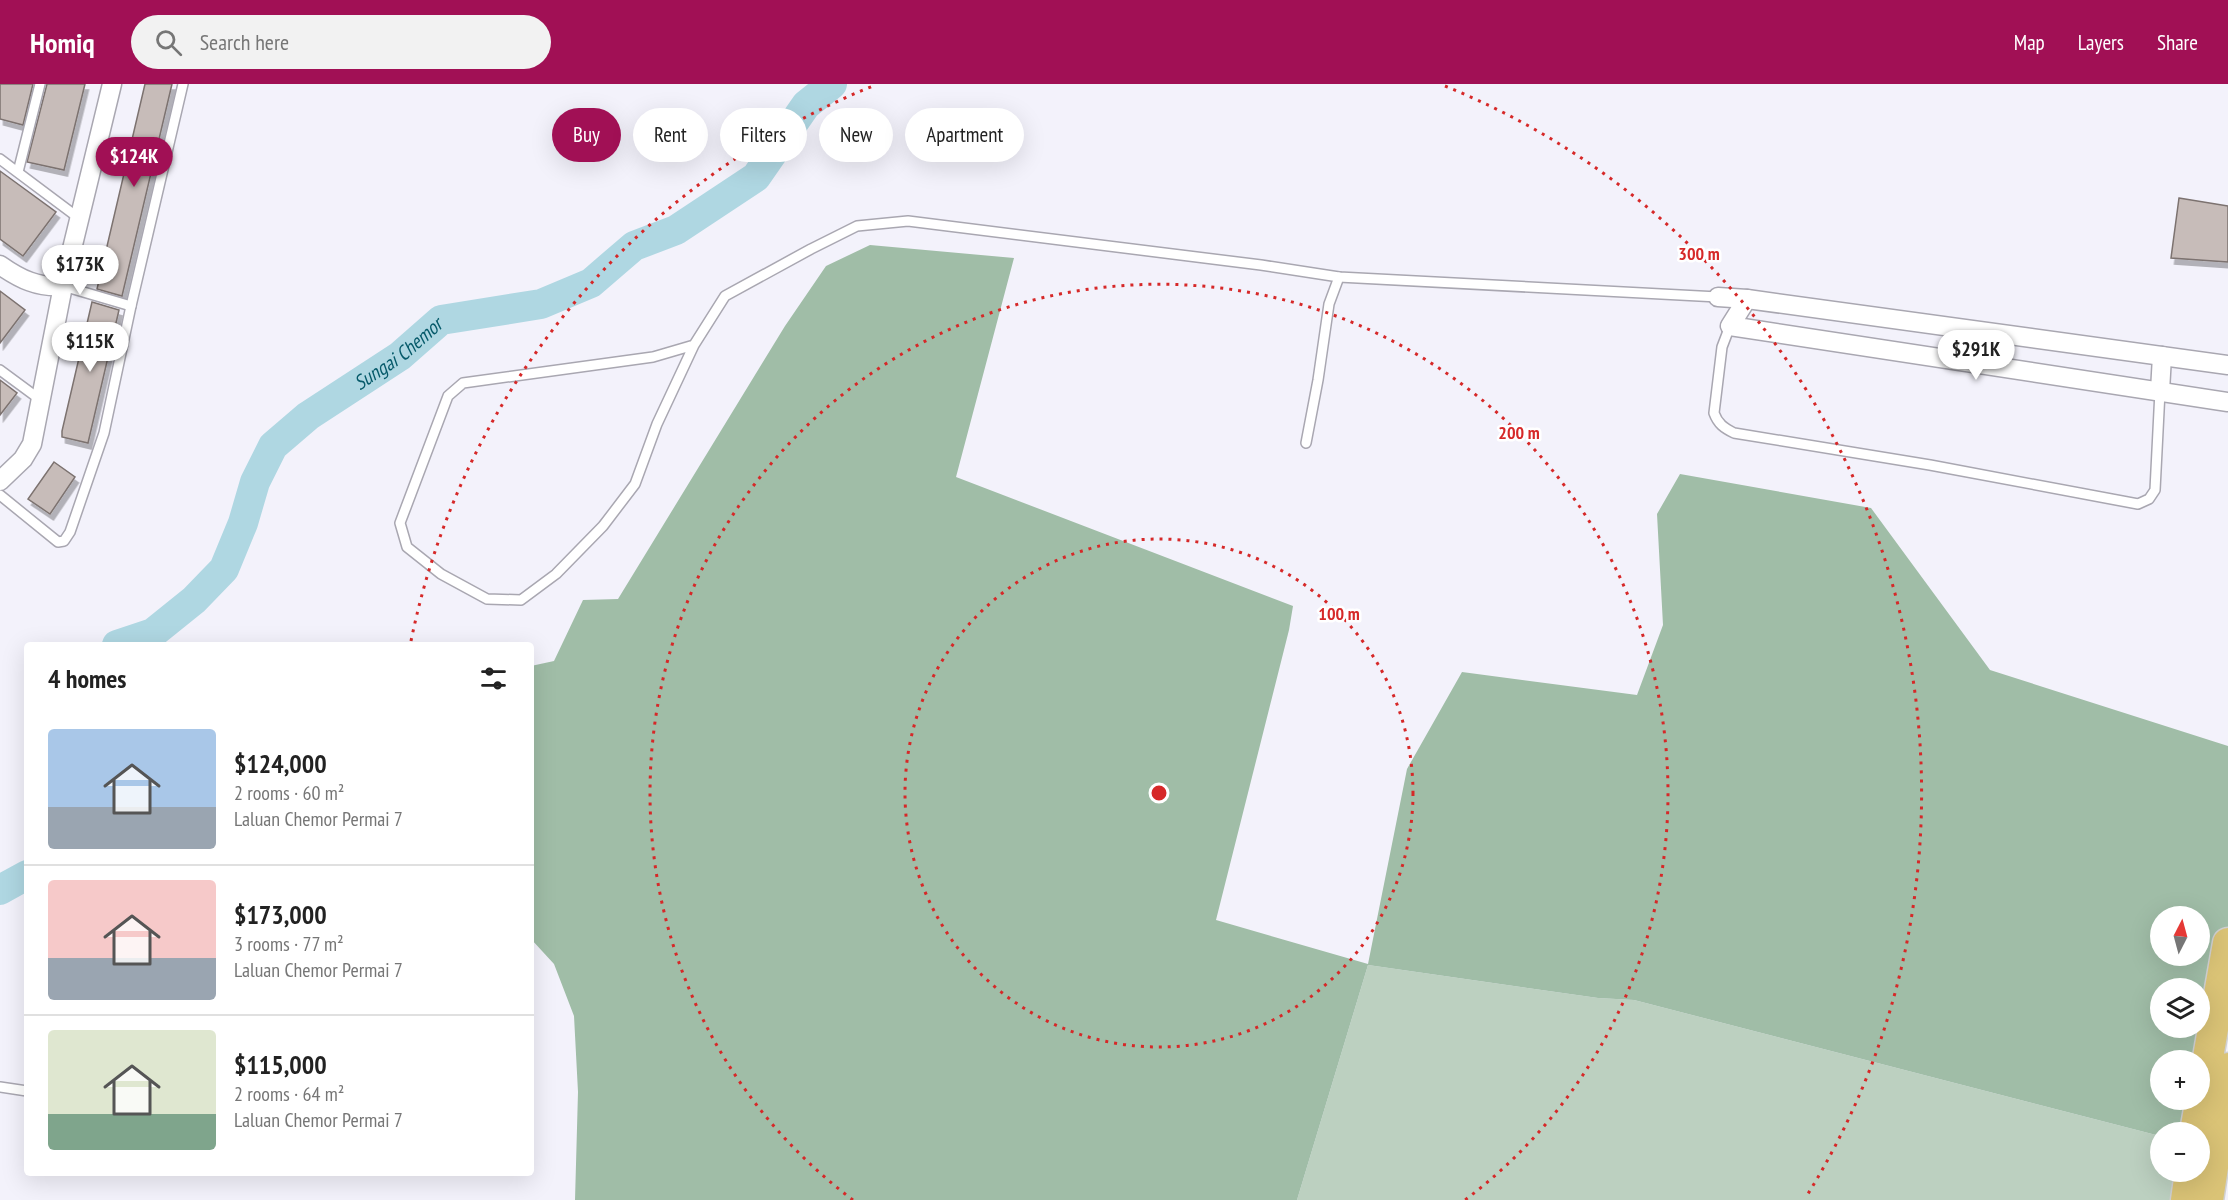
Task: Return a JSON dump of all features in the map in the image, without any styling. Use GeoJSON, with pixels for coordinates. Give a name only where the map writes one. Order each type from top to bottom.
{"type":"FeatureCollection","features":[{"type":"Feature","properties":{"kind":"highway"},"geometry":{"type":"LineString","coordinates":[[2198,1122],[2219,1037],[2228,943]]}},
{"type":"Feature","properties":{"kind":"highway"},"geometry":{"type":"LineString","coordinates":[[2208,1200],[2228,1068]]}},
{"type":"Feature","properties":{"kind":"highway"},"geometry":{"type":"LineString","coordinates":[[2186,1200],[2189,1182]]}},
{"type":"Feature","properties":{"kind":"street"},"geometry":{"type":"LineString","coordinates":[[0,481],[23,459],[32,444],[63,286],[81,220],[112,84]]}},
{"type":"Feature","properties":{"kind":"street"},"geometry":{"type":"LineString","coordinates":[[0,265],[18,278],[38,285],[63,286]]}},
{"type":"Feature","properties":{"kind":"street"},"geometry":{"type":"LineString","coordinates":[[1718,297],[1747,299],[2228,365]]}},
{"type":"Feature","properties":{"kind":"street"},"geometry":{"type":"LineString","coordinates":[[1747,299],[1730,326],[2228,402]]}},
{"type":"Feature","properties":{"kind":"street"},"geometry":{"type":"LineString","coordinates":[[2160,391],[2162,356]]}},
{"type":"Feature","properties":{"kind":"lane"},"geometry":{"type":"LineString","coordinates":[[18,172],[40,84]]}},
{"type":"Feature","properties":{"kind":"lane"},"geometry":{"type":"LineString","coordinates":[[0,495],[58,542],[64,541],[70,532],[104,433],[183,84]]}},
{"type":"Feature","properties":{"kind":"lane"},"geometry":{"type":"LineString","coordinates":[[0,159],[81,220]]}},
{"type":"Feature","properties":{"kind":"lane"},"geometry":{"type":"LineString","coordinates":[[694,345],[653,357],[463,383],[448,396],[400,524],[407,547],[441,574],[486,599],[521,600],[564,566],[603,526],[635,484],[657,424],[694,345],[725,296],[857,226],[908,221],[1261,265],[1339,277],[1718,297]]}},
{"type":"Feature","properties":{"kind":"lane"},"geometry":{"type":"LineString","coordinates":[[1306,442],[1329,304],[1339,277]]}},
{"type":"Feature","properties":{"kind":"lane"},"geometry":{"type":"LineString","coordinates":[[63,286],[131,306]]}},
{"type":"Feature","properties":{"kind":"lane"},"geometry":{"type":"LineString","coordinates":[[1730,326],[1722,347],[1714,413],[1717,421],[1734,433],[1930,465],[2138,504],[2149,499],[2155,490],[2160,391]]}},
{"type":"Feature","properties":{"kind":"lane"},"geometry":{"type":"LineString","coordinates":[[0,370],[42,401]]}},
{"type":"Feature","properties":{"kind":"lane"},"geometry":{"type":"LineString","coordinates":[[0,1087],[24,1091]]}},
{"type":"Feature","properties":{"kind":"green space"},"geometry":{"type":"Polygon","coordinates":[[[870,245],[1014,258],[956,477],[1293,606],[1289,630],[1216,920],[1368,964],[1407,769],[1462,672],[1637,695],[1663,625],[1657,514],[1680,474],[1871,508],[1990,670],[2228,746],[2228,943],[2209,1050],[2150,1050],[2150,1110],[2199,1110],[2197,1122],[2150,1122],[2150,1133],[1634,1000],[1598,998],[1368,965],[1297,1200],[575,1200],[578,1092],[574,1016],[554,964],[534,942],[534,665],[554,661],[583,600],[618,599],[785,326],[826,266],[870,245]]]}},
{"type":"Feature","properties":{"kind":"green space"},"geometry":{"type":"Polygon","coordinates":[[[1368,965],[1598,998],[1634,1000],[2150,1133],[2150,1182],[2189,1182],[2186,1200],[1297,1200],[1368,965]]]}},
{"type":"Feature","properties":{"kind":"building"},"geometry":{"type":"Polygon","coordinates":[[[0,84],[33,84],[23,125],[0,119],[0,84]]]}},
{"type":"Feature","properties":{"kind":"building"},"geometry":{"type":"Polygon","coordinates":[[[47,84],[85,84],[64,170],[27,162],[47,84]]]}},
{"type":"Feature","properties":{"kind":"building"},"geometry":{"type":"Polygon","coordinates":[[[145,84],[172,84],[122,296],[97,289],[145,84]]]}},
{"type":"Feature","properties":{"kind":"building"},"geometry":{"type":"Polygon","coordinates":[[[0,171],[56,212],[23,256],[0,239],[0,171]]]}},
{"type":"Feature","properties":{"kind":"building"},"geometry":{"type":"Polygon","coordinates":[[[2179,198],[2228,206],[2228,262],[2171,258],[2179,198]]]}},
{"type":"Feature","properties":{"kind":"building"},"geometry":{"type":"Polygon","coordinates":[[[0,291],[25,310],[0,343],[0,291]]]}},
{"type":"Feature","properties":{"kind":"building"},"geometry":{"type":"Polygon","coordinates":[[[92,302],[119,310],[88,443],[62,437],[62,431],[92,302]]]}},
{"type":"Feature","properties":{"kind":"building"},"geometry":{"type":"Polygon","coordinates":[[[0,380],[17,393],[0,415],[0,380]]]}},
{"type":"Feature","properties":{"kind":"building"},"geometry":{"type":"Polygon","coordinates":[[[54,462],[75,477],[50,514],[28,499],[54,462]]]}},
{"type":"Feature","properties":{"kind":"waterway","name":"Sungai Chemor"},"geometry":{"type":"LineString","coordinates":[[126,642],[153,633],[194,600],[224,569],[243,523],[255,482],[273,446],[308,416],[400,356],[441,320],[541,304],[591,283],[634,246],[676,230],[756,177],[806,105],[832,84]]}},
{"type":"Feature","properties":{"kind":"waterway","name":"Sungai Chemor"},"geometry":{"type":"LineString","coordinates":[[0,890],[24,877]]}}]}
